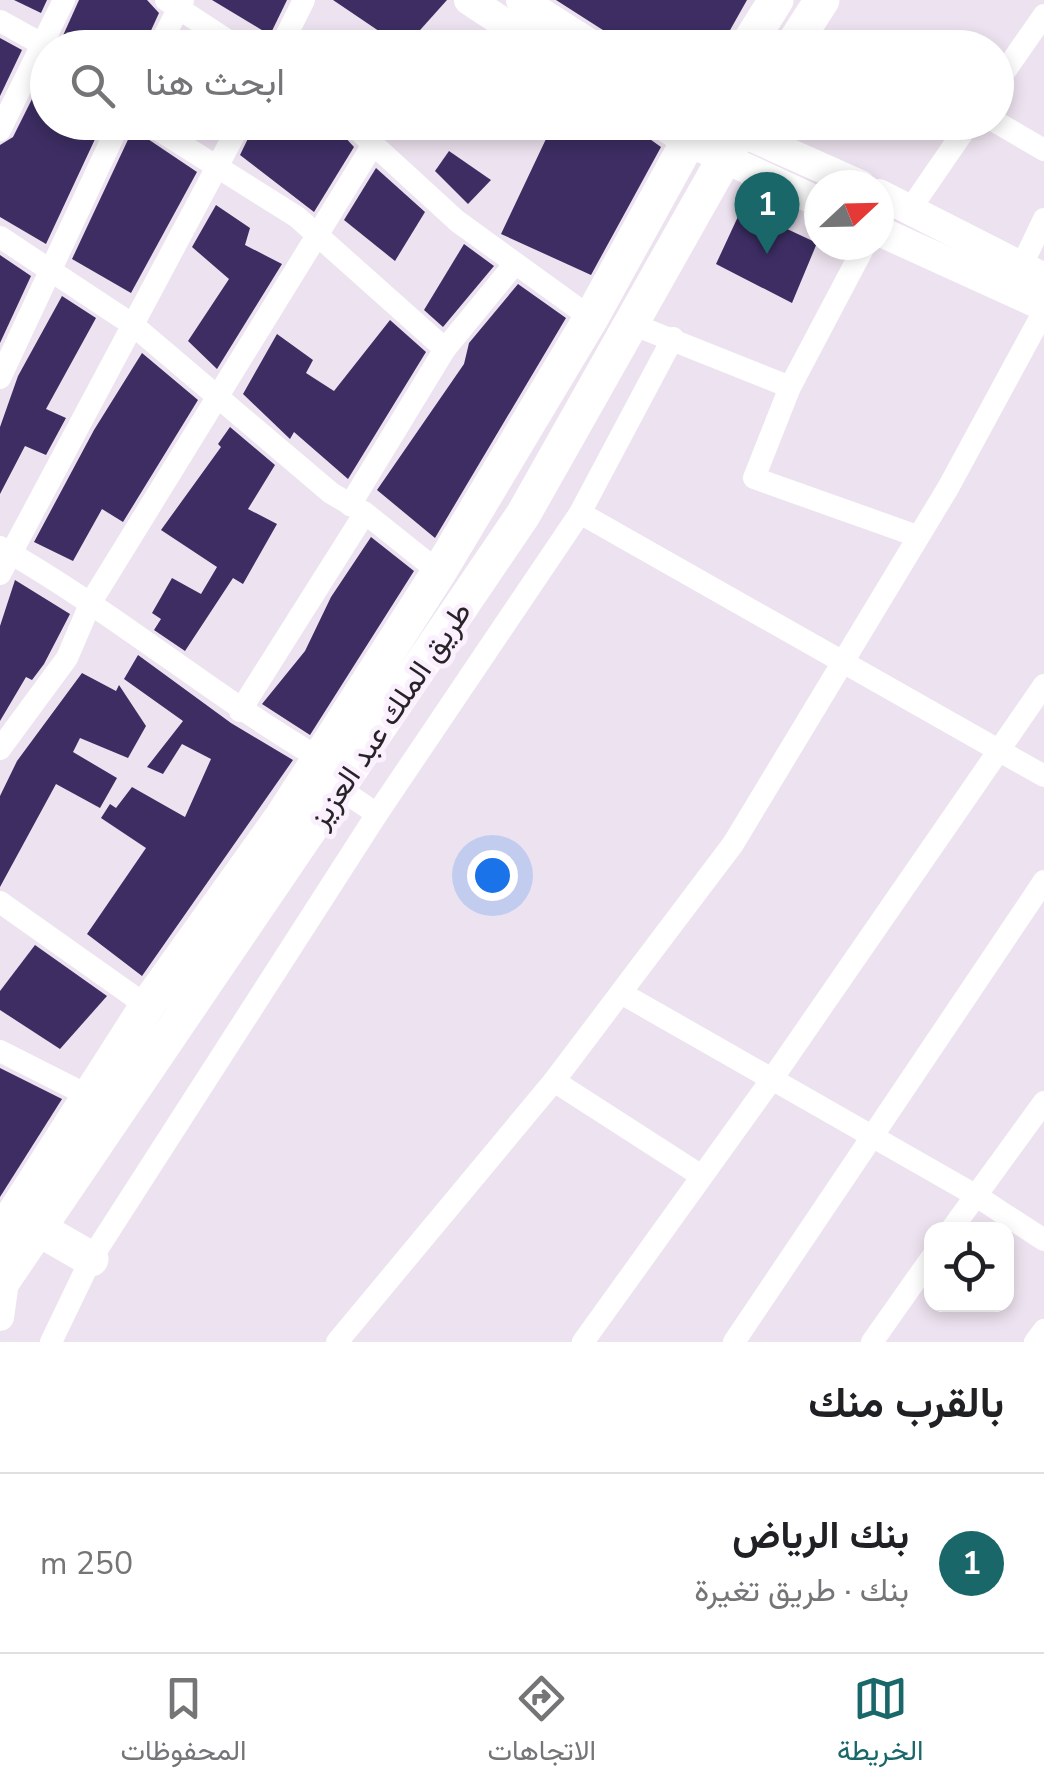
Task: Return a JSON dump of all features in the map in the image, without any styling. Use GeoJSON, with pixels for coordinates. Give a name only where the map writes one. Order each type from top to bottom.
{"type":"FeatureCollection","features":[{"type":"Feature","properties":{"kind":"main road"},"geometry":{"type":"LineString","coordinates":[[469,0],[515,30]]}},
{"type":"Feature","properties":{"kind":"main road"},"geometry":{"type":"LineString","coordinates":[[521,0],[568,30]]}},
{"type":"Feature","properties":{"kind":"main road"},"geometry":{"type":"LineString","coordinates":[[812,30],[822,0]]}},
{"type":"Feature","properties":{"kind":"main road"},"geometry":{"type":"LineString","coordinates":[[754,30],[765,4]]}},
{"type":"Feature","properties":{"kind":"main road","name":"طريق الملك عبد العزيز"},"geometry":{"type":"LineString","coordinates":[[0,1236],[147,1006],[319,758],[440,572],[591,318],[676,140]]}},
{"type":"Feature","properties":{"kind":"main road","name":"طريق الملك عبد العزيز"},"geometry":{"type":"LineString","coordinates":[[3,1280],[523,515],[632,324],[727,140]]}},
{"type":"Feature","properties":{"kind":"main road"},"geometry":{"type":"LineString","coordinates":[[740,140],[804,190]]}},
{"type":"Feature","properties":{"kind":"main road"},"geometry":{"type":"LineString","coordinates":[[748,140],[823,170]]}},
{"type":"Feature","properties":{"kind":"main road"},"geometry":{"type":"LineString","coordinates":[[894,200],[1032,272]]}},
{"type":"Feature","properties":{"kind":"main road"},"geometry":{"type":"LineString","coordinates":[[894,238],[1044,308]]}},
{"type":"Feature","properties":{"kind":"main road"},"geometry":{"type":"LineString","coordinates":[[40,1229],[91,1259]]}},
{"type":"Feature","properties":{"kind":"street"},"geometry":{"type":"LineString","coordinates":[[52,30],[64,0]]}},
{"type":"Feature","properties":{"kind":"street"},"geometry":{"type":"LineString","coordinates":[[289,30],[304,0]]}},
{"type":"Feature","properties":{"kind":"street"},"geometry":{"type":"LineString","coordinates":[[165,30],[176,3],[214,30]]}},
{"type":"Feature","properties":{"kind":"street"},"geometry":{"type":"LineString","coordinates":[[1014,58],[1044,14]]}},
{"type":"Feature","properties":{"kind":"street"},"geometry":{"type":"LineString","coordinates":[[0,20],[30,36]]}},
{"type":"Feature","properties":{"kind":"street"},"geometry":{"type":"LineString","coordinates":[[0,130],[30,75]]}},
{"type":"Feature","properties":{"kind":"street"},"geometry":{"type":"LineString","coordinates":[[1014,132],[1044,150]]}},
{"type":"Feature","properties":{"kind":"street"},"geometry":{"type":"LineString","coordinates":[[0,378],[111,140]]}},
{"type":"Feature","properties":{"kind":"street"},"geometry":{"type":"LineString","coordinates":[[175,140],[316,234],[445,350]]}},
{"type":"Feature","properties":{"kind":"street"},"geometry":{"type":"LineString","coordinates":[[232,140],[4,558],[91,602],[240,712],[319,758]]}},
{"type":"Feature","properties":{"kind":"street"},"geometry":{"type":"LineString","coordinates":[[369,140],[457,221],[514,266],[591,318]]}},
{"type":"Feature","properties":{"kind":"street"},"geometry":{"type":"LineString","coordinates":[[912,208],[958,140]]}},
{"type":"Feature","properties":{"kind":"street"},"geometry":{"type":"LineString","coordinates":[[0,749],[66,658],[91,602],[374,144]]}},
{"type":"Feature","properties":{"kind":"street"},"geometry":{"type":"LineString","coordinates":[[1032,272],[1044,219]]}},
{"type":"Feature","properties":{"kind":"street"},"geometry":{"type":"LineString","coordinates":[[0,237],[133,324],[220,394],[331,493],[440,572]]}},
{"type":"Feature","properties":{"kind":"street"},"geometry":{"type":"LineString","coordinates":[[858,260],[790,387],[754,478],[917,536]]}},
{"type":"Feature","properties":{"kind":"street"},"geometry":{"type":"LineString","coordinates":[[240,712],[445,350],[514,266]]}},
{"type":"Feature","properties":{"kind":"street"},"geometry":{"type":"LineString","coordinates":[[337,1342],[554,1081],[733,844],[917,536],[1044,308]]}},
{"type":"Feature","properties":{"kind":"street"},"geometry":{"type":"LineString","coordinates":[[632,324],[790,387]]}},
{"type":"Feature","properties":{"kind":"street"},"geometry":{"type":"LineString","coordinates":[[51,1342],[91,1259],[377,814],[580,513],[673,338]]}},
{"type":"Feature","properties":{"kind":"street"},"geometry":{"type":"LineString","coordinates":[[580,513],[1044,776]]}},
{"type":"Feature","properties":{"kind":"street"},"geometry":{"type":"LineString","coordinates":[[583,1342],[772,1079],[1044,685]]}},
{"type":"Feature","properties":{"kind":"street"},"geometry":{"type":"LineString","coordinates":[[340,789],[377,814]]}},
{"type":"Feature","properties":{"kind":"street"},"geometry":{"type":"LineString","coordinates":[[734,1342],[1044,882]]}},
{"type":"Feature","properties":{"kind":"street"},"geometry":{"type":"LineString","coordinates":[[0,902],[147,1006]]}},
{"type":"Feature","properties":{"kind":"street"},"geometry":{"type":"LineString","coordinates":[[621,993],[975,1195],[1044,1240]]}},
{"type":"Feature","properties":{"kind":"street"},"geometry":{"type":"LineString","coordinates":[[0,1052],[90,1097]]}},
{"type":"Feature","properties":{"kind":"street"},"geometry":{"type":"LineString","coordinates":[[554,1081],[700,1176]]}},
{"type":"Feature","properties":{"kind":"street"},"geometry":{"type":"LineString","coordinates":[[956,1222],[1044,1102]]}},
{"type":"Feature","properties":{"kind":"street"},"geometry":{"type":"LineString","coordinates":[[872,1342],[924,1269]]}},
{"type":"Feature","properties":{"kind":"street"},"geometry":{"type":"LineString","coordinates":[[0,1317],[3,1280]]}},
{"type":"Feature","properties":{"kind":"street"},"geometry":{"type":"LineString","coordinates":[[1034,1342],[1044,1330]]}},
{"type":"Feature","properties":{"kind":"building"},"geometry":{"type":"Polygon","coordinates":[[[14,0],[47,0],[41,13],[14,0]]]}},
{"type":"Feature","properties":{"kind":"building"},"geometry":{"type":"Polygon","coordinates":[[[79,0],[147,0],[159,13],[151,30],[66,30],[79,0]]]}},
{"type":"Feature","properties":{"kind":"building"},"geometry":{"type":"Polygon","coordinates":[[[212,0],[287,0],[272,30],[262,30],[212,0]]]}},
{"type":"Feature","properties":{"kind":"building"},"geometry":{"type":"Polygon","coordinates":[[[333,0],[447,0],[420,30],[377,30],[333,0]]]}},
{"type":"Feature","properties":{"kind":"building"},"geometry":{"type":"Polygon","coordinates":[[[556,0],[747,0],[730,30],[603,30],[556,0]]]}},
{"type":"Feature","properties":{"kind":"building"},"geometry":{"type":"Polygon","coordinates":[[[0,38],[22,50],[0,96],[0,38]]]}},
{"type":"Feature","properties":{"kind":"building"},"geometry":{"type":"Polygon","coordinates":[[[30,103],[30,140],[95,140],[46,244],[0,217],[0,145],[13,137],[30,103]]]}},
{"type":"Feature","properties":{"kind":"building"},"geometry":{"type":"Polygon","coordinates":[[[128,140],[149,140],[197,172],[131,293],[72,259],[128,140]]]}},
{"type":"Feature","properties":{"kind":"building"},"geometry":{"type":"Polygon","coordinates":[[[247,140],[348,140],[354,147],[314,212],[240,155],[247,140]]]}},
{"type":"Feature","properties":{"kind":"building"},"geometry":{"type":"Polygon","coordinates":[[[545,140],[651,140],[661,147],[591,275],[501,234],[545,140]]]}},
{"type":"Feature","properties":{"kind":"building"},"geometry":{"type":"Polygon","coordinates":[[[449,151],[491,180],[468,204],[435,171],[449,151]]]}},
{"type":"Feature","properties":{"kind":"building"},"geometry":{"type":"Polygon","coordinates":[[[376,168],[425,212],[395,261],[344,220],[376,168]]]}},
{"type":"Feature","properties":{"kind":"building"},"geometry":{"type":"Polygon","coordinates":[[[216,205],[250,228],[245,245],[282,264],[217,369],[188,341],[229,279],[192,247],[216,205]]]}},
{"type":"Feature","properties":{"kind":"building"},"geometry":{"type":"Polygon","coordinates":[[[742,208],[804,237],[804,260],[810,260],[792,303],[716,264],[742,208]]]}},
{"type":"Feature","properties":{"kind":"building"},"geometry":{"type":"Polygon","coordinates":[[[464,244],[494,266],[443,327],[424,310],[464,244]]]}},
{"type":"Feature","properties":{"kind":"building"},"geometry":{"type":"Polygon","coordinates":[[[0,255],[31,276],[0,343],[0,255]]]}},
{"type":"Feature","properties":{"kind":"building"},"geometry":{"type":"Polygon","coordinates":[[[518,284],[566,318],[435,538],[377,490],[464,364],[469,343],[518,284]]]}},
{"type":"Feature","properties":{"kind":"building"},"geometry":{"type":"Polygon","coordinates":[[[62,296],[96,318],[46,409],[66,418],[46,455],[25,446],[0,494],[0,427],[18,376],[62,296]]]}},
{"type":"Feature","properties":{"kind":"building"},"geometry":{"type":"Polygon","coordinates":[[[390,320],[426,352],[348,479],[294,432],[290,439],[243,394],[277,334],[313,360],[306,373],[334,391],[390,320]]]}},
{"type":"Feature","properties":{"kind":"building"},"geometry":{"type":"Polygon","coordinates":[[[142,353],[198,400],[123,522],[102,509],[73,561],[34,542],[94,430],[142,353]]]}},
{"type":"Feature","properties":{"kind":"building"},"geometry":{"type":"Polygon","coordinates":[[[230,427],[275,465],[248,509],[277,524],[243,584],[233,578],[185,651],[154,630],[161,619],[152,613],[172,578],[201,594],[217,567],[161,530],[221,447],[218,444],[230,427]]]}},
{"type":"Feature","properties":{"kind":"building"},"geometry":{"type":"Polygon","coordinates":[[[371,537],[414,571],[310,735],[262,704],[305,651],[331,597],[371,537]]]}},
{"type":"Feature","properties":{"kind":"building"},"geometry":{"type":"Polygon","coordinates":[[[15,580],[70,614],[44,664],[32,680],[26,677],[0,721],[0,626],[15,580]]]}},
{"type":"Feature","properties":{"kind":"building"},"geometry":{"type":"Polygon","coordinates":[[[138,655],[231,723],[293,760],[142,976],[87,934],[146,848],[101,818],[110,804],[116,808],[132,787],[185,817],[211,759],[182,744],[163,774],[147,767],[183,721],[124,679],[138,655]]]}},
{"type":"Feature","properties":{"kind":"building"},"geometry":{"type":"Polygon","coordinates":[[[82,673],[116,691],[119,685],[146,726],[128,758],[80,738],[73,752],[117,778],[100,808],[56,784],[0,887],[0,796],[17,761],[82,673]]]}},
{"type":"Feature","properties":{"kind":"building"},"geometry":{"type":"Polygon","coordinates":[[[35,945],[107,996],[60,1049],[0,1010],[0,991],[35,945]]]}},
{"type":"Feature","properties":{"kind":"building"},"geometry":{"type":"Polygon","coordinates":[[[0,1068],[62,1099],[0,1197],[0,1068]]]}},
{"type":"Feature","properties":{"kind":"place","name":"بنك الرياض"},"geometry":{"type":"Point","coordinates":[767,254]}}]}
